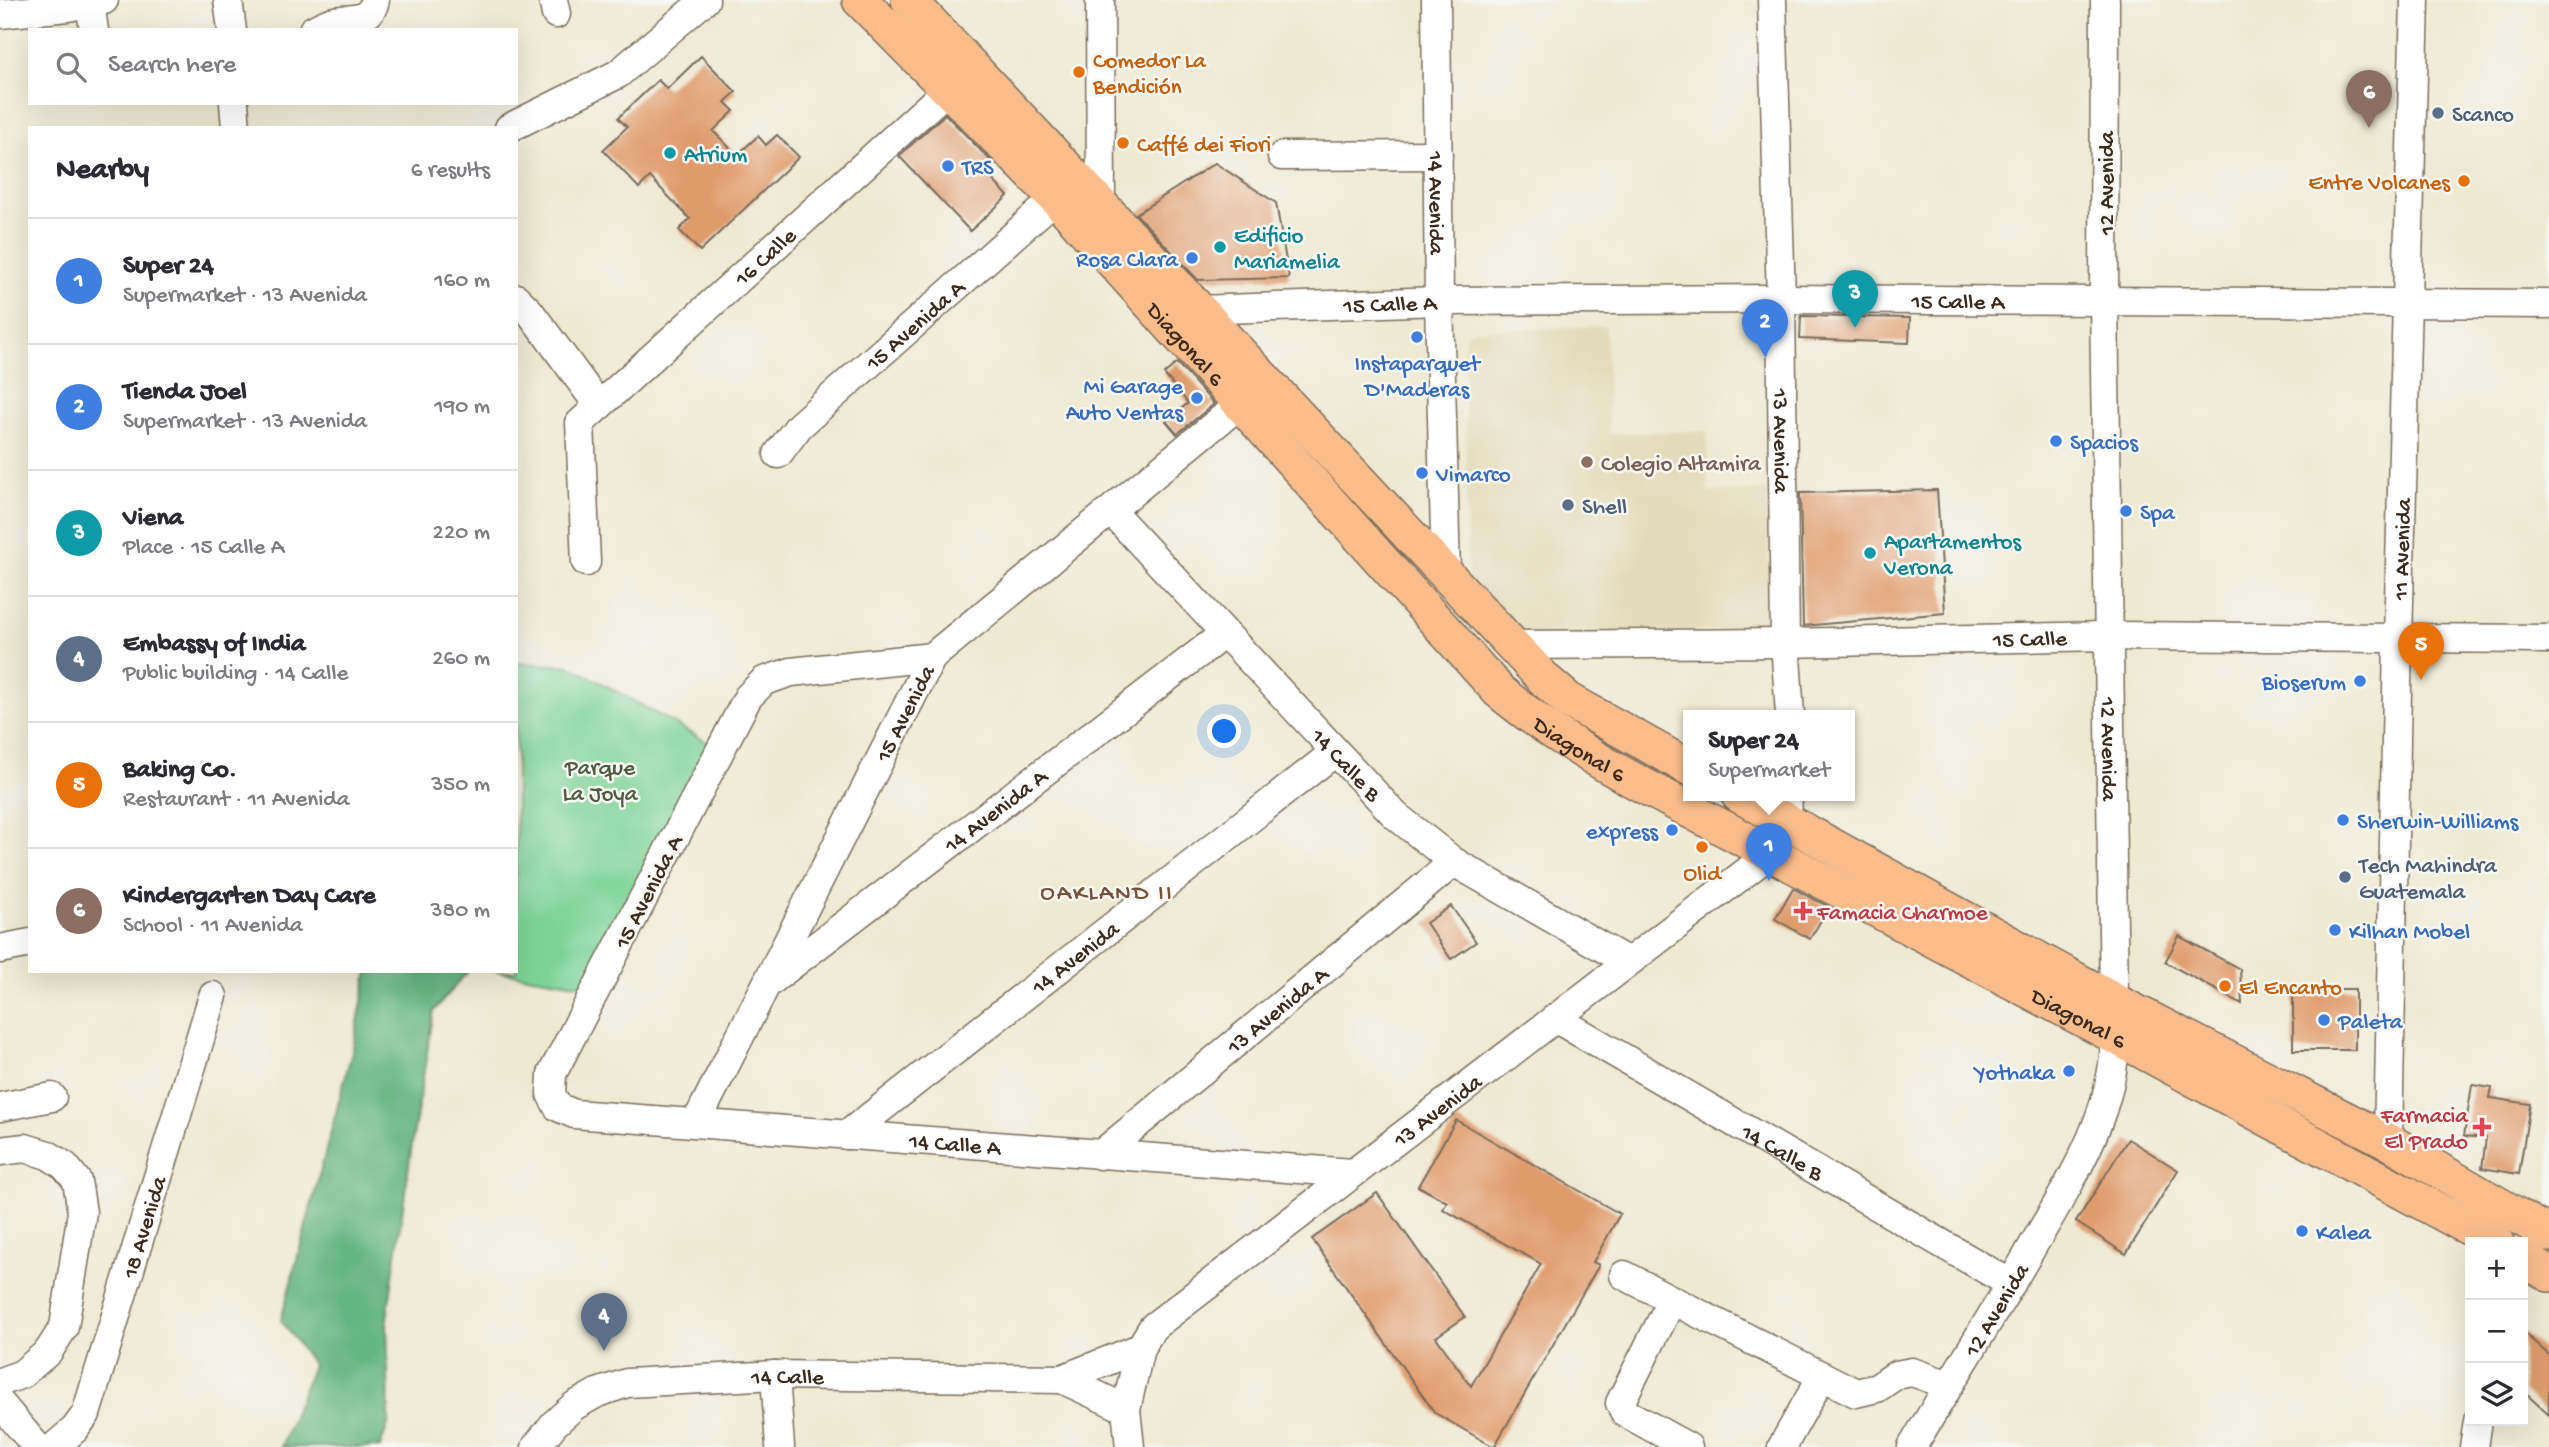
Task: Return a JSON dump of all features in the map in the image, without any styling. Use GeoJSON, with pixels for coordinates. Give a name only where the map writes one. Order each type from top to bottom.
{"type":"FeatureCollection","features":[{"type":"Feature","properties":{"kind":"main road","name":"Diagonal 6"},"geometry":{"type":"LineString","coordinates":[[860,0],[1056,198],[1499,691],[1525,713],[1598,761],[2487,1237]]}},
{"type":"Feature","properties":{"kind":"main road","name":"Diagonal 6"},"geometry":{"type":"LineString","coordinates":[[909,0],[1512,645],[1568,700],[1683,764]]}},
{"type":"Feature","properties":{"kind":"main road","name":"Diagonal 6"},"geometry":{"type":"LineString","coordinates":[[1762,801],[1788,808],[2114,1001],[2388,1141],[2549,1234]]}},
{"type":"Feature","properties":{"kind":"main road","name":"12 Avenida"},"geometry":{"type":"LineString","coordinates":[[2114,1001],[2115,1036]]}},
{"type":"Feature","properties":{"kind":"main road"},"geometry":{"type":"LineString","coordinates":[[2528,1261],[2549,1274]]}},
{"type":"Feature","properties":{"kind":"street"},"geometry":{"type":"LineString","coordinates":[[228,0],[232,28]]}},
{"type":"Feature","properties":{"kind":"street"},"geometry":{"type":"LineString","coordinates":[[317,28],[333,21],[366,18],[375,0]]}},
{"type":"Feature","properties":{"kind":"street"},"geometry":{"type":"LineString","coordinates":[[513,126],[618,74],[705,0]]}},
{"type":"Feature","properties":{"kind":"street"},"geometry":{"type":"LineString","coordinates":[[1100,0],[1101,204]]}},
{"type":"Feature","properties":{"kind":"street","name":"14 Avenida"},"geometry":{"type":"LineString","coordinates":[[1436,0],[1439,301],[1446,575]]}},
{"type":"Feature","properties":{"kind":"street","name":"13 Avenida"},"geometry":{"type":"LineString","coordinates":[[1772,0],[1781,299],[1785,643],[1790,710]]}},
{"type":"Feature","properties":{"kind":"street","name":"12 Avenida"},"geometry":{"type":"LineString","coordinates":[[2105,0],[2107,636],[2114,1001]]}},
{"type":"Feature","properties":{"kind":"street","name":"11 Avenida"},"geometry":{"type":"LineString","coordinates":[[2388,1141],[2415,0]]}},
{"type":"Feature","properties":{"kind":"street"},"geometry":{"type":"LineString","coordinates":[[0,14],[85,8]]}},
{"type":"Feature","properties":{"kind":"street","name":"16 Calle"},"geometry":{"type":"LineString","coordinates":[[590,415],[948,89]]}},
{"type":"Feature","properties":{"kind":"street"},"geometry":{"type":"LineString","coordinates":[[234,105],[236,126]]}},
{"type":"Feature","properties":{"kind":"street"},"geometry":{"type":"LineString","coordinates":[[1282,156],[1437,155]]}},
{"type":"Feature","properties":{"kind":"street","name":"15 Avenida A"},"geometry":{"type":"LineString","coordinates":[[778,454],[799,426],[1056,198]]}},
{"type":"Feature","properties":{"kind":"street","name":"15 Calle A"},"geometry":{"type":"LineString","coordinates":[[1198,310],[1439,301],[1781,299],[2104,299],[2549,304]]}},
{"type":"Feature","properties":{"kind":"street"},"geometry":{"type":"LineString","coordinates":[[518,300],[530,312],[590,415],[586,562]]}},
{"type":"Feature","properties":{"kind":"street","name":"15 Avenida"},"geometry":{"type":"LineString","coordinates":[[696,1123],[932,657],[1240,404]]}},
{"type":"Feature","properties":{"kind":"street","name":"14 Calle B"},"geometry":{"type":"LineString","coordinates":[[1111,511],[1395,815],[1454,862],[1628,962]]}},
{"type":"Feature","properties":{"kind":"street","name":"14 Avenida A"},"geometry":{"type":"LineString","coordinates":[[765,986],[1224,634]]}},
{"type":"Feature","properties":{"kind":"street","name":"15 Calle"},"geometry":{"type":"LineString","coordinates":[[1512,645],[1785,643],[2107,636],[2549,639]]}},
{"type":"Feature","properties":{"kind":"street","name":"15 Avenida A"},"geometry":{"type":"LineString","coordinates":[[558,1107],[551,1094],[552,1074],[748,697],[764,681],[791,672],[932,657]]}},
{"type":"Feature","properties":{"kind":"street","name":"14 Avenida"},"geometry":{"type":"LineString","coordinates":[[847,1135],[1335,752]]}},
{"type":"Feature","properties":{"kind":"street","name":"13 Avenida"},"geometry":{"type":"LineString","coordinates":[[1130,1447],[1126,1409],[1140,1348],[1153,1327],[1771,853],[1788,808]]}},
{"type":"Feature","properties":{"kind":"street","name":"13 Avenida A"},"geometry":{"type":"LineString","coordinates":[[1100,1155],[1454,862]]}},
{"type":"Feature","properties":{"kind":"street"},"geometry":{"type":"LineString","coordinates":[[0,950],[28,943]]}},
{"type":"Feature","properties":{"kind":"street","name":"18 Avenida"},"geometry":{"type":"LineString","coordinates":[[54,1447],[75,1429],[86,1414],[213,996]]}},
{"type":"Feature","properties":{"kind":"street","name":"14 Calle B"},"geometry":{"type":"LineString","coordinates":[[1555,1018],[2011,1284]]}},
{"type":"Feature","properties":{"kind":"street","name":"12 Avenida"},"geometry":{"type":"LineString","coordinates":[[1912,1447],[2071,1180],[2099,1119],[2111,1084],[2115,1036]]}},
{"type":"Feature","properties":{"kind":"street"},"geometry":{"type":"LineString","coordinates":[[0,1107],[52,1097]]}},
{"type":"Feature","properties":{"kind":"street","name":"14 Calle A"},"geometry":{"type":"LineString","coordinates":[[558,1107],[574,1114],[1352,1173]]}},
{"type":"Feature","properties":{"kind":"street"},"geometry":{"type":"LineString","coordinates":[[0,1151],[25,1148],[48,1155],[65,1166],[78,1181],[82,1212],[64,1327],[48,1352],[31,1367],[22,1374],[0,1382]]}},
{"type":"Feature","properties":{"kind":"street"},"geometry":{"type":"LineString","coordinates":[[1624,1275],[1856,1393],[1877,1388],[1896,1375],[1912,1372],[1949,1385]]}},
{"type":"Feature","properties":{"kind":"street"},"geometry":{"type":"LineString","coordinates":[[1672,1300],[1620,1403],[1624,1412],[1688,1447]]}},
{"type":"Feature","properties":{"kind":"street","name":"14 Calle"},"geometry":{"type":"LineString","coordinates":[[536,1447],[554,1424],[574,1406],[597,1393],[626,1383],[775,1376],[1062,1379],[1140,1348]]}},
{"type":"Feature","properties":{"kind":"street"},"geometry":{"type":"LineString","coordinates":[[775,1376],[780,1447]]}},
{"type":"Feature","properties":{"kind":"street"},"geometry":{"type":"LineString","coordinates":[[1782,1447],[1822,1376]]}},
{"type":"Feature","properties":{"kind":"street","name":"14 Calle"},"geometry":{"type":"LineString","coordinates":[[1062,1379],[1126,1409]]}},
{"type":"Feature","properties":{"kind":"street"},"geometry":{"type":"LineString","coordinates":[[0,1403],[37,1447]]}},
{"type":"Feature","properties":{"kind":"street"},"geometry":{"type":"LineString","coordinates":[[2474,1447],[2477,1426]]}},
{"type":"Feature","properties":{"kind":"shaded area","name":"Colegio Altamira"},"geometry":{"type":"Polygon","coordinates":[[[1606,326],[1609,434],[1707,431],[1708,492],[1767,490],[1770,629],[1523,636],[1468,585],[1464,342],[1468,333],[1477,330],[1606,326]]]}},
{"type":"Feature","properties":{"kind":"green space","name":"Parque La Joya"},"geometry":{"type":"Polygon","coordinates":[[[518,663],[571,666],[712,745],[589,986],[508,973],[518,973],[518,663]]]}},
{"type":"Feature","properties":{"kind":"green space"},"geometry":{"type":"Polygon","coordinates":[[[368,973],[466,973],[434,1011],[387,1318],[389,1421],[380,1447],[281,1447],[313,1365],[281,1320],[353,1048],[368,973]]]}},
{"type":"Feature","properties":{"kind":"building","name":"Atrium"},"geometry":{"type":"Polygon","coordinates":[[[701,56],[736,92],[725,102],[734,111],[713,131],[737,155],[758,136],[766,145],[777,135],[799,157],[700,251],[679,230],[690,219],[650,177],[639,188],[603,150],[627,127],[618,118],[658,80],[667,89],[701,56]]]}},
{"type":"Feature","properties":{"kind":"building","name":"TRS"},"geometry":{"type":"Polygon","coordinates":[[[945,114],[992,162],[983,170],[1008,196],[970,231],[899,156],[945,114]]]}},
{"type":"Feature","properties":{"kind":"building","name":"Edificio Mariamelia"},"geometry":{"type":"Polygon","coordinates":[[[1215,163],[1276,203],[1289,278],[1198,280],[1136,214],[1215,163]]]}},
{"type":"Feature","properties":{"kind":"building"},"geometry":{"type":"Polygon","coordinates":[[[1801,316],[1910,318],[1909,343],[1800,339],[1801,316]]]}},
{"type":"Feature","properties":{"kind":"building","name":"Mi Garage Auto Ventas"},"geometry":{"type":"Polygon","coordinates":[[[1177,363],[1214,404],[1177,434],[1166,421],[1188,403],[1164,374],[1177,363]]]}},
{"type":"Feature","properties":{"kind":"building","name":"Apartamentos Verona"},"geometry":{"type":"Polygon","coordinates":[[[1937,490],[1945,613],[1803,626],[1800,493],[1937,490]]]}},
{"type":"Feature","properties":{"kind":"building","name":"Famacia Charmoe"},"geometry":{"type":"Polygon","coordinates":[[[1793,888],[1829,907],[1810,939],[1775,919],[1793,888]]]}},
{"type":"Feature","properties":{"kind":"building"},"geometry":{"type":"Polygon","coordinates":[[[1451,906],[1476,942],[1451,959],[1426,923],[1451,906]]]}},
{"type":"Feature","properties":{"kind":"building","name":"El Encanto"},"geometry":{"type":"Polygon","coordinates":[[[2179,936],[2240,969],[2242,1004],[2165,962],[2179,936]]]}},
{"type":"Feature","properties":{"kind":"building","name":"Paleta"},"geometry":{"type":"Polygon","coordinates":[[[2293,989],[2355,989],[2355,1050],[2293,1050],[2293,989]]]}},
{"type":"Feature","properties":{"kind":"building"},"geometry":{"type":"Polygon","coordinates":[[[2472,1085],[2492,1088],[2490,1098],[2530,1104],[2519,1174],[2482,1168],[2486,1138],[2464,1136],[2472,1085]]]}},
{"type":"Feature","properties":{"kind":"building"},"geometry":{"type":"Polygon","coordinates":[[[1456,1120],[1620,1214],[1593,1262],[1599,1265],[1494,1447],[1435,1413],[1312,1239],[1377,1193],[1465,1317],[1436,1337],[1471,1386],[1541,1264],[1443,1209],[1447,1202],[1418,1186],[1456,1120]]]}},
{"type":"Feature","properties":{"kind":"building"},"geometry":{"type":"Polygon","coordinates":[[[2128,1139],[2178,1170],[2126,1254],[2076,1222],[2128,1139]]]}},
{"type":"Feature","properties":{"kind":"building"},"geometry":{"type":"Polygon","coordinates":[[[2528,1336],[2549,1355],[2549,1415],[2528,1396],[2528,1336]]]}},
{"type":"Feature","properties":{"kind":"place","name":"Comedor La Bendición"},"geometry":{"type":"Point","coordinates":[1079,72]}},
{"type":"Feature","properties":{"kind":"place","name":"Scanco"},"geometry":{"type":"Point","coordinates":[2438,113]}},
{"type":"Feature","properties":{"kind":"place","name":"Kindergarten Day Care"},"geometry":{"type":"Point","coordinates":[2369,128]}},
{"type":"Feature","properties":{"kind":"place","name":"Caffé dei Fiori"},"geometry":{"type":"Point","coordinates":[1123,143]}},
{"type":"Feature","properties":{"kind":"place","name":"Atrium"},"geometry":{"type":"Point","coordinates":[670,153]}},
{"type":"Feature","properties":{"kind":"place","name":"TRS"},"geometry":{"type":"Point","coordinates":[948,166]}},
{"type":"Feature","properties":{"kind":"place","name":"Entre Volcanes"},"geometry":{"type":"Point","coordinates":[2464,181]}},
{"type":"Feature","properties":{"kind":"place","name":"Edificio Mariamelia"},"geometry":{"type":"Point","coordinates":[1220,247]}},
{"type":"Feature","properties":{"kind":"place","name":"Rosa Clara"},"geometry":{"type":"Point","coordinates":[1192,258]}},
{"type":"Feature","properties":{"kind":"place","name":"Viena"},"geometry":{"type":"Point","coordinates":[1855,328]}},
{"type":"Feature","properties":{"kind":"place","name":"Instaparquet D'Maderas"},"geometry":{"type":"Point","coordinates":[1417,337]}},
{"type":"Feature","properties":{"kind":"place","name":"Tienda Joel"},"geometry":{"type":"Point","coordinates":[1765,357]}},
{"type":"Feature","properties":{"kind":"place","name":"Mi Garage Auto Ventas"},"geometry":{"type":"Point","coordinates":[1197,398]}},
{"type":"Feature","properties":{"kind":"place","name":"Spacios"},"geometry":{"type":"Point","coordinates":[2056,441]}},
{"type":"Feature","properties":{"kind":"place","name":"Colegio Altamira"},"geometry":{"type":"Point","coordinates":[1587,462]}},
{"type":"Feature","properties":{"kind":"place","name":"Vimarco"},"geometry":{"type":"Point","coordinates":[1422,473]}},
{"type":"Feature","properties":{"kind":"place","name":"Shell"},"geometry":{"type":"Point","coordinates":[1568,505]}},
{"type":"Feature","properties":{"kind":"place","name":"Spa"},"geometry":{"type":"Point","coordinates":[2126,511]}},
{"type":"Feature","properties":{"kind":"place","name":"Apartamentos Verona"},"geometry":{"type":"Point","coordinates":[1870,553]}},
{"type":"Feature","properties":{"kind":"place","name":"Baking Co."},"geometry":{"type":"Point","coordinates":[2421,680]}},
{"type":"Feature","properties":{"kind":"place","name":"Bioserum"},"geometry":{"type":"Point","coordinates":[2360,681]}},
{"type":"Feature","properties":{"kind":"place","name":"Sherwin-Williams"},"geometry":{"type":"Point","coordinates":[2343,820]}},
{"type":"Feature","properties":{"kind":"place","name":"express"},"geometry":{"type":"Point","coordinates":[1672,830]}},
{"type":"Feature","properties":{"kind":"place","name":"Olid"},"geometry":{"type":"Point","coordinates":[1702,847]}},
{"type":"Feature","properties":{"kind":"place","name":"Tech Mahindra Guatemala"},"geometry":{"type":"Point","coordinates":[2345,877]}},
{"type":"Feature","properties":{"kind":"place","name":"Super 24"},"geometry":{"type":"Point","coordinates":[1769,881]}},
{"type":"Feature","properties":{"kind":"place","name":"Famacia Charmoe"},"geometry":{"type":"Point","coordinates":[1803,911]}},
{"type":"Feature","properties":{"kind":"place","name":"Kilhan Mobel"},"geometry":{"type":"Point","coordinates":[2335,930]}},
{"type":"Feature","properties":{"kind":"place","name":"El Encanto"},"geometry":{"type":"Point","coordinates":[2225,986]}},
{"type":"Feature","properties":{"kind":"place","name":"Paleta"},"geometry":{"type":"Point","coordinates":[2324,1020]}},
{"type":"Feature","properties":{"kind":"place","name":"Yothaka"},"geometry":{"type":"Point","coordinates":[2069,1071]}},
{"type":"Feature","properties":{"kind":"place","name":"Farmacia El Prado"},"geometry":{"type":"Point","coordinates":[2482,1127]}},
{"type":"Feature","properties":{"kind":"place","name":"Kalea"},"geometry":{"type":"Point","coordinates":[2302,1231]}},
{"type":"Feature","properties":{"kind":"place","name":"Embassy of India"},"geometry":{"type":"Point","coordinates":[604,1351]}},
{"type":"Feature","properties":{"kind":"district","name":"OAKLAND II"},"geometry":{"type":"Point","coordinates":[1107,891]}}]}
